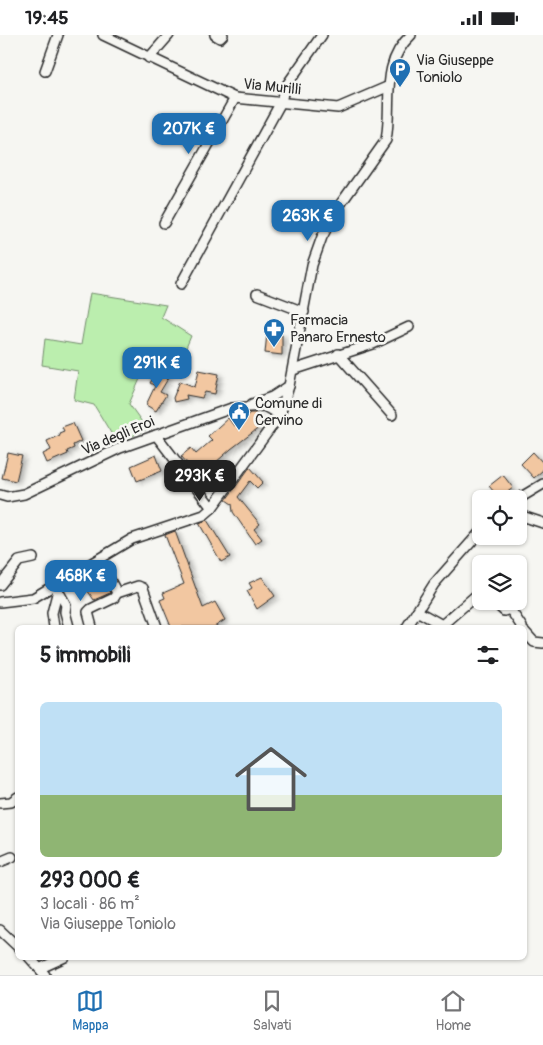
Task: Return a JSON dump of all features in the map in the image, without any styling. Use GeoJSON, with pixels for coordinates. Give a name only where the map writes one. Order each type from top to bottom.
{"type":"FeatureCollection","features":[{"type":"Feature","properties":{"kind":"street"},"geometry":{"type":"LineString","coordinates":[[45,71],[58,35]]}},
{"type":"Feature","properties":{"kind":"street","name":"Via Murilli"},"geometry":{"type":"LineString","coordinates":[[103,35],[234,98],[338,108],[387,87]]}},
{"type":"Feature","properties":{"kind":"street"},"geometry":{"type":"LineString","coordinates":[[149,58],[169,35]]}},
{"type":"Feature","properties":{"kind":"street"},"geometry":{"type":"LineString","coordinates":[[215,35],[220,38],[223,35]]}},
{"type":"Feature","properties":{"kind":"street"},"geometry":{"type":"LineString","coordinates":[[181,284],[281,102],[284,89],[322,35]]}},
{"type":"Feature","properties":{"kind":"street"},"geometry":{"type":"LineString","coordinates":[[0,592],[1,602],[33,598],[57,587],[132,539],[193,520],[212,507],[280,415],[290,385],[312,265],[322,237],[337,209],[386,141],[388,128],[387,87],[394,57],[411,35]]}},
{"type":"Feature","properties":{"kind":"street"},"geometry":{"type":"LineString","coordinates":[[164,223],[234,98]]}},
{"type":"Feature","properties":{"kind":"street"},"geometry":{"type":"LineString","coordinates":[[257,294],[304,313]]}},
{"type":"Feature","properties":{"kind":"street"},"geometry":{"type":"LineString","coordinates":[[293,370],[373,344],[409,327]]}},
{"type":"Feature","properties":{"kind":"street"},"geometry":{"type":"LineString","coordinates":[[338,355],[392,415]]}},
{"type":"Feature","properties":{"kind":"street","name":"Via degli Eroi"},"geometry":{"type":"LineString","coordinates":[[0,495],[7,497],[24,494],[120,449],[223,411],[250,405],[272,397],[290,385]]}},
{"type":"Feature","properties":{"kind":"street","name":"Via degli Eroi"},"geometry":{"type":"LineString","coordinates":[[250,405],[264,406],[280,415]]}},
{"type":"Feature","properties":{"kind":"street"},"geometry":{"type":"LineString","coordinates":[[156,435],[212,507]]}},
{"type":"Feature","properties":{"kind":"street"},"geometry":{"type":"LineString","coordinates":[[527,494],[543,484]]}},
{"type":"Feature","properties":{"kind":"street"},"geometry":{"type":"LineString","coordinates":[[527,518],[543,523]]}},
{"type":"Feature","properties":{"kind":"street"},"geometry":{"type":"LineString","coordinates":[[408,625],[445,570],[472,541]]}},
{"type":"Feature","properties":{"kind":"street"},"geometry":{"type":"LineString","coordinates":[[0,585],[19,561],[33,558]]}},
{"type":"Feature","properties":{"kind":"street"},"geometry":{"type":"LineString","coordinates":[[99,559],[117,593]]}},
{"type":"Feature","properties":{"kind":"street"},"geometry":{"type":"LineString","coordinates":[[91,625],[88,612],[114,598],[117,593],[138,586],[143,588],[156,625]]}},
{"type":"Feature","properties":{"kind":"street"},"geometry":{"type":"LineString","coordinates":[[54,625],[52,613],[57,587]]}},
{"type":"Feature","properties":{"kind":"street"},"geometry":{"type":"LineString","coordinates":[[57,587],[66,605],[65,613],[68,625]]}},
{"type":"Feature","properties":{"kind":"street"},"geometry":{"type":"LineString","coordinates":[[443,625],[472,599]]}},
{"type":"Feature","properties":{"kind":"street"},"geometry":{"type":"LineString","coordinates":[[511,610],[521,625]]}},
{"type":"Feature","properties":{"kind":"street"},"geometry":{"type":"LineString","coordinates":[[417,611],[440,625]]}},
{"type":"Feature","properties":{"kind":"street"},"geometry":{"type":"LineString","coordinates":[[527,634],[534,642],[543,643]]}},
{"type":"Feature","properties":{"kind":"street"},"geometry":{"type":"LineString","coordinates":[[0,803],[11,802],[15,799]]}},
{"type":"Feature","properties":{"kind":"street"},"geometry":{"type":"LineString","coordinates":[[0,862],[12,857]]}},
{"type":"Feature","properties":{"kind":"street"},"geometry":{"type":"LineString","coordinates":[[0,930],[15,944]]}},
{"type":"Feature","properties":{"kind":"street"},"geometry":{"type":"LineString","coordinates":[[32,960],[43,972],[61,960]]}},
{"type":"Feature","properties":{"kind":"green space"},"geometry":{"type":"Polygon","coordinates":[[[90,293],[166,305],[161,317],[191,336],[177,369],[150,356],[129,404],[147,429],[117,443],[94,405],[74,400],[78,371],[42,365],[45,339],[81,345],[90,293]]]}},
{"type":"Feature","properties":{"kind":"building","name":"Farmacia Panaro Ernesto"},"geometry":{"type":"Polygon","coordinates":[[[267,333],[282,335],[282,355],[265,353],[267,333]]]}},
{"type":"Feature","properties":{"kind":"building"},"geometry":{"type":"Polygon","coordinates":[[[153,367],[169,377],[160,392],[166,395],[156,411],[146,405],[155,386],[150,383],[153,378],[149,376],[153,367]]]}},
{"type":"Feature","properties":{"kind":"building"},"geometry":{"type":"Polygon","coordinates":[[[199,370],[219,374],[215,394],[205,392],[202,398],[186,395],[187,399],[174,402],[173,398],[180,381],[195,387],[199,370]]]}},
{"type":"Feature","properties":{"kind":"building"},"geometry":{"type":"Polygon","coordinates":[[[250,413],[256,413],[264,424],[199,477],[181,456],[191,448],[196,454],[212,440],[208,436],[228,418],[234,426],[250,413]]]}},
{"type":"Feature","properties":{"kind":"building"},"geometry":{"type":"Polygon","coordinates":[[[73,423],[81,441],[73,445],[74,448],[67,451],[68,454],[47,463],[43,454],[51,450],[47,441],[60,435],[59,433],[64,431],[62,427],[73,423]]]}},
{"type":"Feature","properties":{"kind":"building"},"geometry":{"type":"Polygon","coordinates":[[[533,452],[543,463],[543,470],[534,478],[521,464],[533,452]]]}},
{"type":"Feature","properties":{"kind":"building"},"geometry":{"type":"Polygon","coordinates":[[[8,453],[22,456],[16,481],[2,478],[8,453]]]}},
{"type":"Feature","properties":{"kind":"building"},"geometry":{"type":"Polygon","coordinates":[[[156,455],[162,471],[137,481],[131,466],[156,455]]]}},
{"type":"Feature","properties":{"kind":"building"},"geometry":{"type":"Polygon","coordinates":[[[250,467],[263,482],[257,488],[250,481],[238,497],[260,524],[254,529],[262,539],[255,544],[233,512],[232,504],[226,500],[250,467]]]}},
{"type":"Feature","properties":{"kind":"building"},"geometry":{"type":"Polygon","coordinates":[[[503,475],[513,488],[510,490],[492,490],[489,486],[503,475]]]}},
{"type":"Feature","properties":{"kind":"building"},"geometry":{"type":"Polygon","coordinates":[[[207,520],[230,557],[221,562],[199,523],[207,520]]]}},
{"type":"Feature","properties":{"kind":"building"},"geometry":{"type":"Polygon","coordinates":[[[175,531],[203,608],[215,602],[225,620],[217,625],[170,625],[160,600],[165,598],[163,593],[184,584],[165,535],[175,531]]]}},
{"type":"Feature","properties":{"kind":"building"},"geometry":{"type":"Polygon","coordinates":[[[91,571],[96,579],[100,576],[110,593],[94,600],[79,578],[91,571]]]}},
{"type":"Feature","properties":{"kind":"building"},"geometry":{"type":"Polygon","coordinates":[[[262,577],[275,596],[257,609],[247,591],[252,588],[249,583],[262,577]]]}},
{"type":"Feature","properties":{"kind":"place","name":"Via Giuseppe Toniolo"},"geometry":{"type":"Point","coordinates":[400,88]}},
{"type":"Feature","properties":{"kind":"place","name":"Farmacia Panaro Ernesto"},"geometry":{"type":"Point","coordinates":[274,348]}},
{"type":"Feature","properties":{"kind":"place","name":"Comune di Cervino"},"geometry":{"type":"Point","coordinates":[239,431]}}]}
